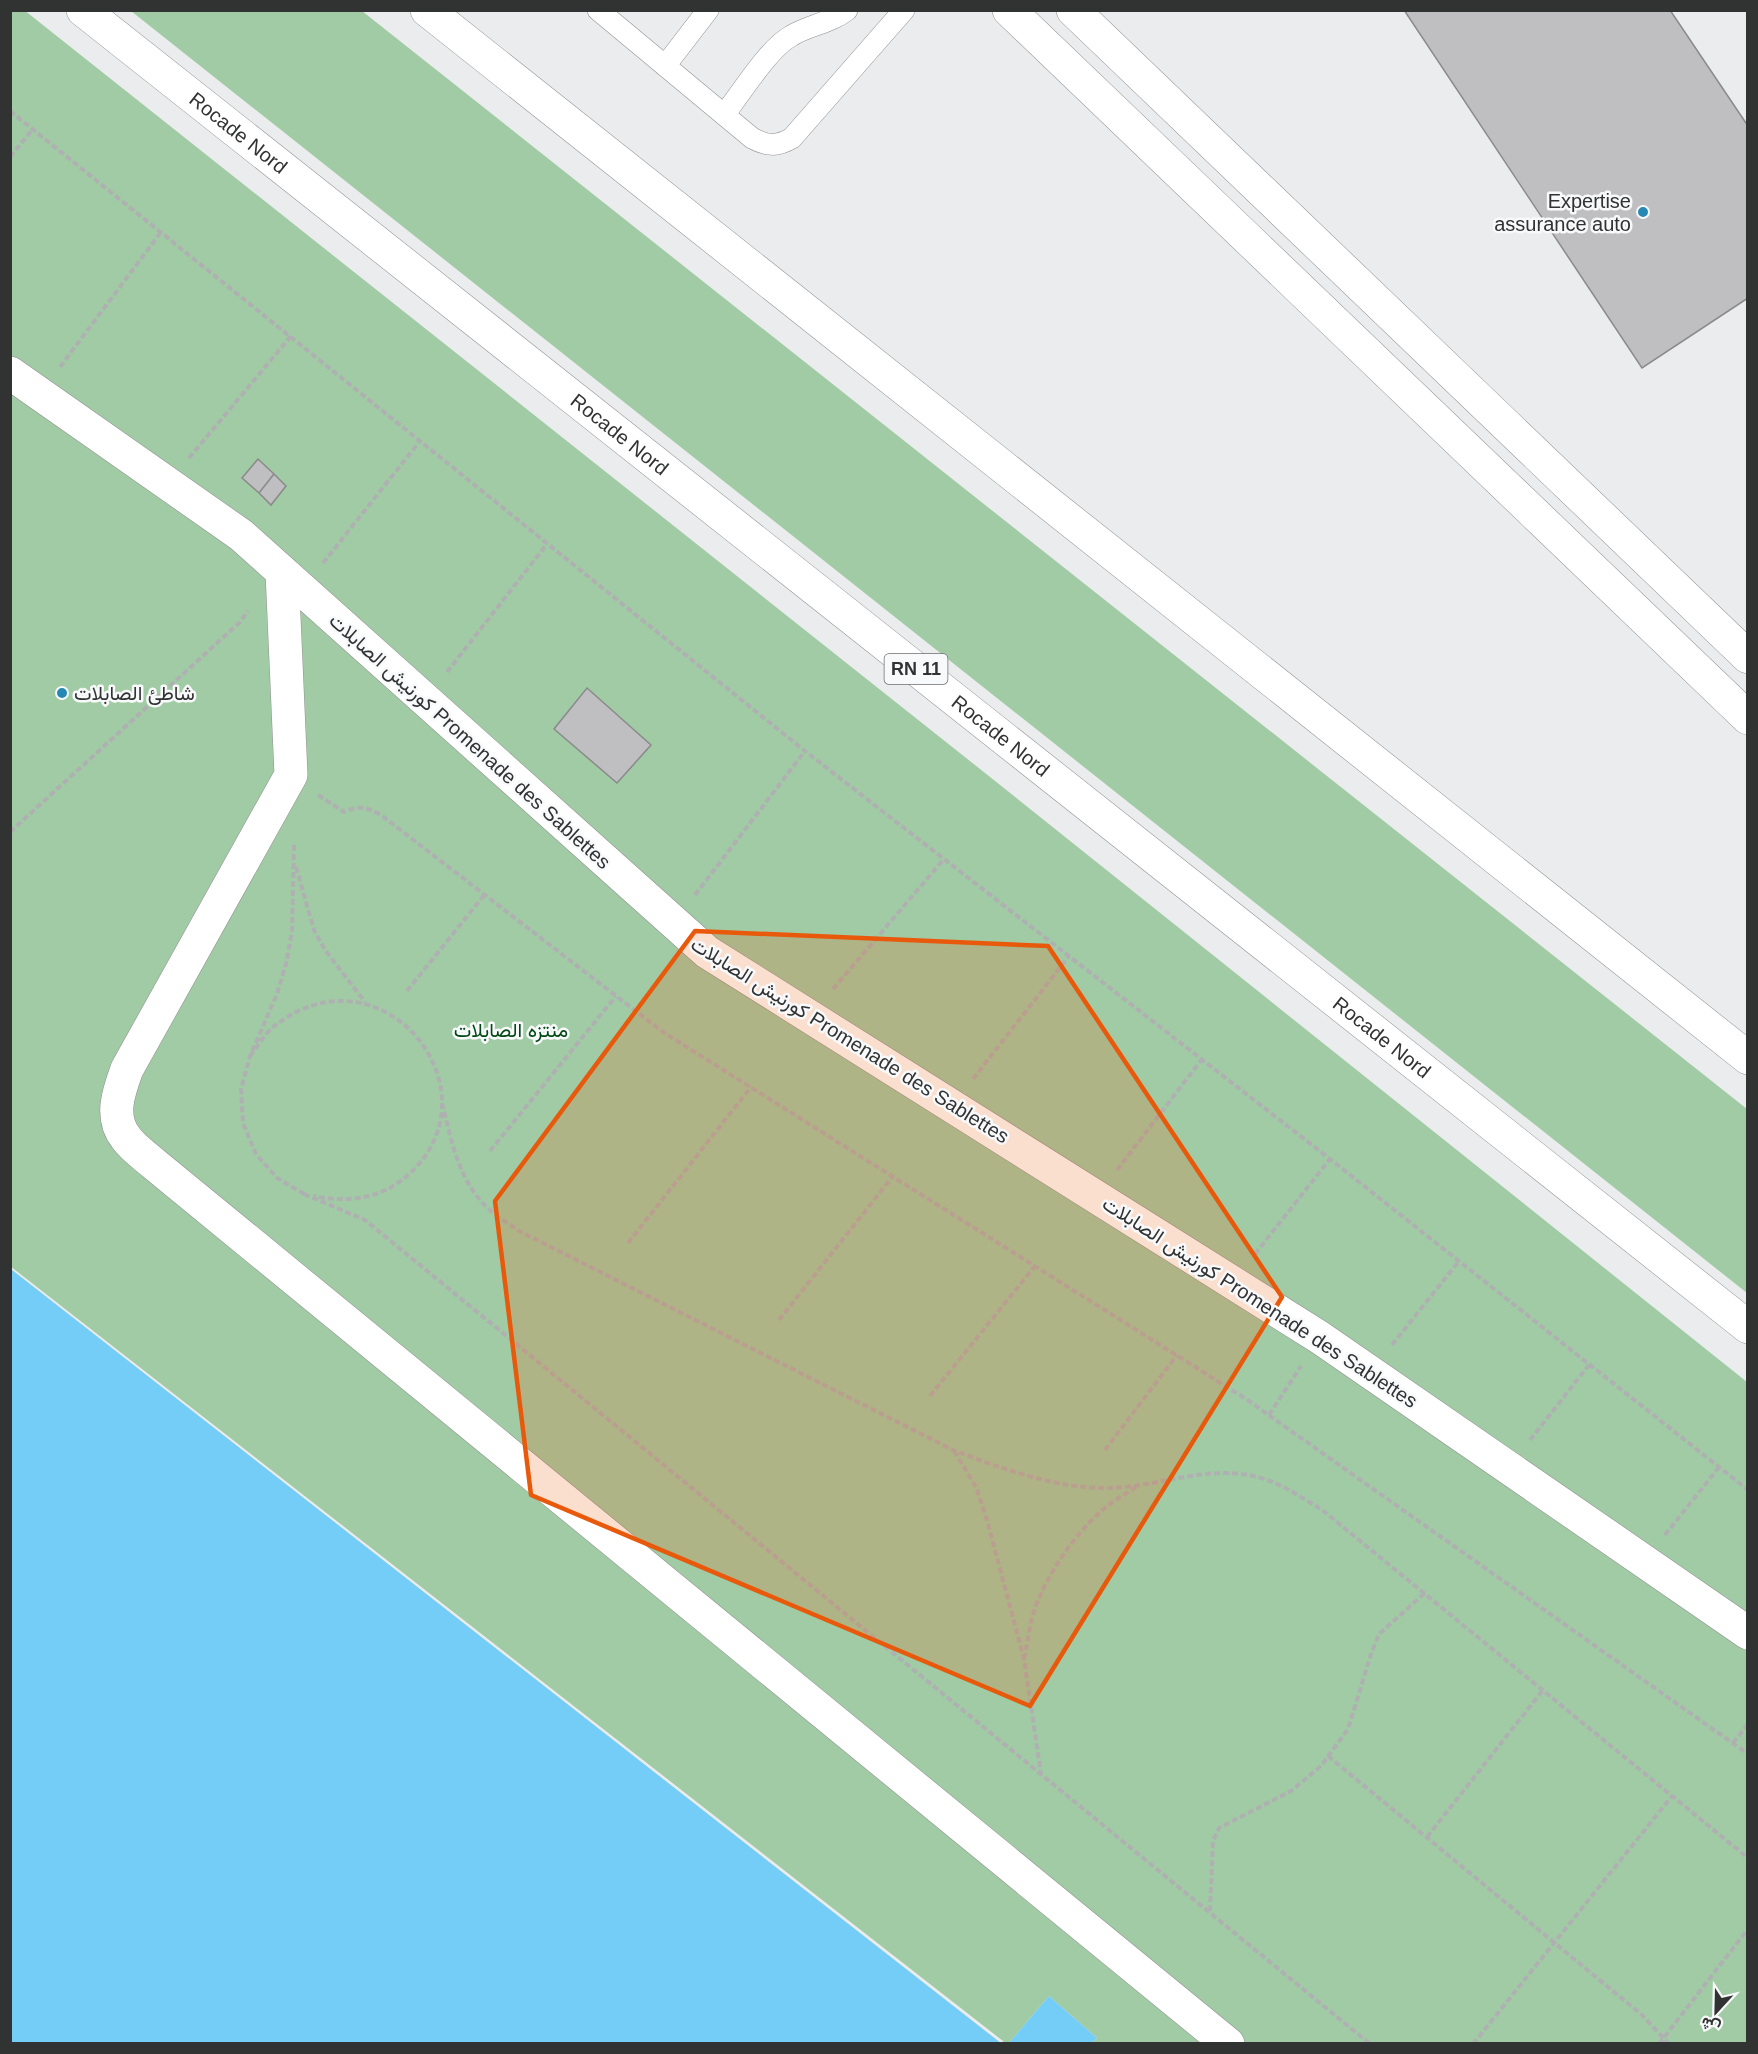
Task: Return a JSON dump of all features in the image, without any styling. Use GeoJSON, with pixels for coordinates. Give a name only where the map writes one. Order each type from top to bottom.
{"type":"FeatureCollection","features":[{"type":"Feature","properties":{"kind":"main road","name":"Rocade Nord"},"geometry":{"type":"LineString","coordinates":[[83,10],[1748,1327]]}},
{"type":"Feature","properties":{"kind":"main road"},"geometry":{"type":"LineString","coordinates":[[427,10],[1743,1053]]}},
{"type":"Feature","properties":{"kind":"main road"},"geometry":{"type":"LineString","coordinates":[[1009,10],[1748,718]]}},
{"type":"Feature","properties":{"kind":"main road"},"geometry":{"type":"LineString","coordinates":[[1073,10],[1748,657]]}},
{"type":"Feature","properties":{"kind":"main road","name":"كورنيش الصابلات Promenade des Sablettes"},"geometry":{"type":"LineString","coordinates":[[10,373],[241,535],[673,924],[707,952],[1371,1371],[1748,1633]]}},
{"type":"Feature","properties":{"kind":"main road"},"geometry":{"type":"LineString","coordinates":[[1547,526],[1584,500]]}},
{"type":"Feature","properties":{"kind":"main road"},"geometry":{"type":"LineString","coordinates":[[292,581],[291,775],[127,1069],[117,1096],[117,1119],[125,1138],[191,1195],[1228,2043]]}},
{"type":"Feature","properties":{"kind":"lane"},"geometry":{"type":"LineString","coordinates":[[665,66],[708,10]]}},
{"type":"Feature","properties":{"kind":"lane"},"geometry":{"type":"LineString","coordinates":[[724,115],[777,47],[789,37],[847,10]]}},
{"type":"Feature","properties":{"kind":"lane"},"geometry":{"type":"LineString","coordinates":[[603,12],[752,138],[772,145],[783,144],[792,138],[904,10]]}},
{"type":"Feature","properties":{"kind":"path"},"geometry":{"type":"LineString","coordinates":[[10,111],[805,751],[1330,1159],[1748,1490]]}},
{"type":"Feature","properties":{"kind":"path"},"geometry":{"type":"LineString","coordinates":[[10,157],[33,129]]}},
{"type":"Feature","properties":{"kind":"path"},"geometry":{"type":"LineString","coordinates":[[40,394],[161,232]]}},
{"type":"Feature","properties":{"kind":"path"},"geometry":{"type":"LineString","coordinates":[[167,483],[291,336]]}},
{"type":"Feature","properties":{"kind":"path"},"geometry":{"type":"LineString","coordinates":[[10,832],[240,621],[292,581],[420,441]]}},
{"type":"Feature","properties":{"kind":"path"},"geometry":{"type":"LineString","coordinates":[[426,701],[547,544]]}},
{"type":"Feature","properties":{"kind":"path"},"geometry":{"type":"LineString","coordinates":[[673,924],[805,751]]}},
{"type":"Feature","properties":{"kind":"path"},"geometry":{"type":"LineString","coordinates":[[291,775],[344,812],[356,806],[367,807],[381,814],[663,1032],[1269,1415],[1748,1754]]}},
{"type":"Feature","properties":{"kind":"path"},"geometry":{"type":"LineString","coordinates":[[809,1017],[944,859]]}},
{"type":"Feature","properties":{"kind":"path"},"geometry":{"type":"LineString","coordinates":[[365,1003],[325,950],[314,930],[295,863],[292,931],[286,964],[277,994],[250,1056],[241,1089],[243,1123],[256,1154],[277,1178],[304,1194],[365,1220],[1370,2043]]}},
{"type":"Feature","properties":{"kind":"path"},"geometry":{"type":"LineString","coordinates":[[407,991],[484,894]]}},
{"type":"Feature","properties":{"kind":"path"},"geometry":{"type":"LineString","coordinates":[[953,1106],[1069,956]]}},
{"type":"Feature","properties":{"kind":"path"},"geometry":{"type":"LineString","coordinates":[[490,1151],[616,995]]}},
{"type":"Feature","properties":{"kind":"path"},"geometry":{"type":"LineString","coordinates":[[250,1056],[271,1029],[298,1010],[331,1000],[365,1003],[396,1016],[421,1040],[437,1070],[454,1154],[463,1176],[479,1199],[493,1213],[519,1231],[953,1450],[999,1467],[1039,1479],[1107,1488],[1140,1485],[1216,1472],[1238,1473],[1263,1478],[1321,1509],[1748,1858]]}},
{"type":"Feature","properties":{"kind":"path"},"geometry":{"type":"LineString","coordinates":[[1097,1196],[1202,1059]]}},
{"type":"Feature","properties":{"kind":"path"},"geometry":{"type":"LineString","coordinates":[[628,1244],[752,1087]]}},
{"type":"Feature","properties":{"kind":"path"},"geometry":{"type":"LineString","coordinates":[[304,1194],[335,1201],[366,1198],[395,1186],[418,1165],[435,1137],[442,1103]]}},
{"type":"Feature","properties":{"kind":"path"},"geometry":{"type":"LineString","coordinates":[[1232,1283],[1330,1159]]}},
{"type":"Feature","properties":{"kind":"path"},"geometry":{"type":"LineString","coordinates":[[779,1320],[894,1176]]}},
{"type":"Feature","properties":{"kind":"path"},"geometry":{"type":"LineString","coordinates":[[1371,1371],[1459,1261]]}},
{"type":"Feature","properties":{"kind":"path"},"geometry":{"type":"LineString","coordinates":[[930,1396],[1035,1266]]}},
{"type":"Feature","properties":{"kind":"path"},"geometry":{"type":"LineString","coordinates":[[1105,1450],[1177,1355]]}},
{"type":"Feature","properties":{"kind":"path"},"geometry":{"type":"LineString","coordinates":[[1509,1467],[1589,1365]]}},
{"type":"Feature","properties":{"kind":"path"},"geometry":{"type":"LineString","coordinates":[[1269,1415],[1300,1366]]}},
{"type":"Feature","properties":{"kind":"path"},"geometry":{"type":"LineString","coordinates":[[953,1450],[976,1487],[987,1520],[1024,1659],[1041,1774]]}},
{"type":"Feature","properties":{"kind":"path"},"geometry":{"type":"LineString","coordinates":[[1644,1561],[1719,1467]]}},
{"type":"Feature","properties":{"kind":"path"},"geometry":{"type":"LineString","coordinates":[[1024,1659],[1033,1616],[1059,1561],[1080,1533],[1109,1504],[1140,1485]]}},
{"type":"Feature","properties":{"kind":"path"},"geometry":{"type":"LineString","coordinates":[[1209,1912],[1213,1841],[1219,1828],[1291,1791],[1321,1766],[1348,1729],[1379,1634],[1425,1593]]}},
{"type":"Feature","properties":{"kind":"path"},"geometry":{"type":"LineString","coordinates":[[1426,1837],[1543,1690]]}},
{"type":"Feature","properties":{"kind":"path"},"geometry":{"type":"LineString","coordinates":[[1733,1743],[1748,1724]]}},
{"type":"Feature","properties":{"kind":"path"},"geometry":{"type":"LineString","coordinates":[[1328,1756],[1642,2015],[1670,2043]]}},
{"type":"Feature","properties":{"kind":"path"},"geometry":{"type":"LineString","coordinates":[[1473,2043],[1672,1796]]}},
{"type":"Feature","properties":{"kind":"path"},"geometry":{"type":"LineString","coordinates":[[1659,2043],[1748,1929]]}},
{"type":"Feature","properties":{"kind":"highlighted area"},"geometry":{"type":"Polygon","coordinates":[[[695,931],[1048,946],[1282,1297],[1030,1706],[531,1495],[495,1201],[695,931]]]}},
{"type":"Feature","properties":{"kind":"green space","name":"منتزه الصابلات"},"geometry":{"type":"Polygon","coordinates":[[[24,10],[1747,1382],[1747,2043],[1092,2043],[1097,2038],[1049,1996],[1009,2043],[1001,2043],[11,1269],[10,11],[24,10]]]}},
{"type":"Feature","properties":{"kind":"green space"},"geometry":{"type":"Polygon","coordinates":[[[131,11],[362,11],[1747,1109],[1747,1293],[131,11]]]}},
{"type":"Feature","properties":{"kind":"water"},"geometry":{"type":"Polygon","coordinates":[[[11,1269],[1001,2043],[11,2043],[11,1269]]]}},
{"type":"Feature","properties":{"kind":"water"},"geometry":{"type":"Polygon","coordinates":[[[1049,1996],[1097,2038],[1092,2043],[1009,2043],[1049,1996]]]}},
{"type":"Feature","properties":{"kind":"pier"},"geometry":{"type":"Polygon","coordinates":[[[10,1266],[1003,2041],[1004,2044],[11,1269],[10,1266]]]}},
{"type":"Feature","properties":{"kind":"building","name":"Expertise assurance auto"},"geometry":{"type":"Polygon","coordinates":[[[1404,10],[1670,10],[1748,126],[1748,298],[1642,368],[1404,10]]]}},
{"type":"Feature","properties":{"kind":"building"},"geometry":{"type":"Polygon","coordinates":[[[258,459],[274,474],[259,493],[242,478],[258,459]]]}},
{"type":"Feature","properties":{"kind":"building"},"geometry":{"type":"Polygon","coordinates":[[[274,474],[286,486],[271,505],[259,493],[274,474]]]}},
{"type":"Feature","properties":{"kind":"building"},"geometry":{"type":"Polygon","coordinates":[[[587,688],[651,745],[617,783],[554,729],[587,688]]]}},
{"type":"Feature","properties":{"kind":"place","name":"Expertise assurance auto"},"geometry":{"type":"Point","coordinates":[1643,212]}},
{"type":"Feature","properties":{"kind":"place","name":"شاطئ الصابلات"},"geometry":{"type":"Point","coordinates":[62,693]}}]}
